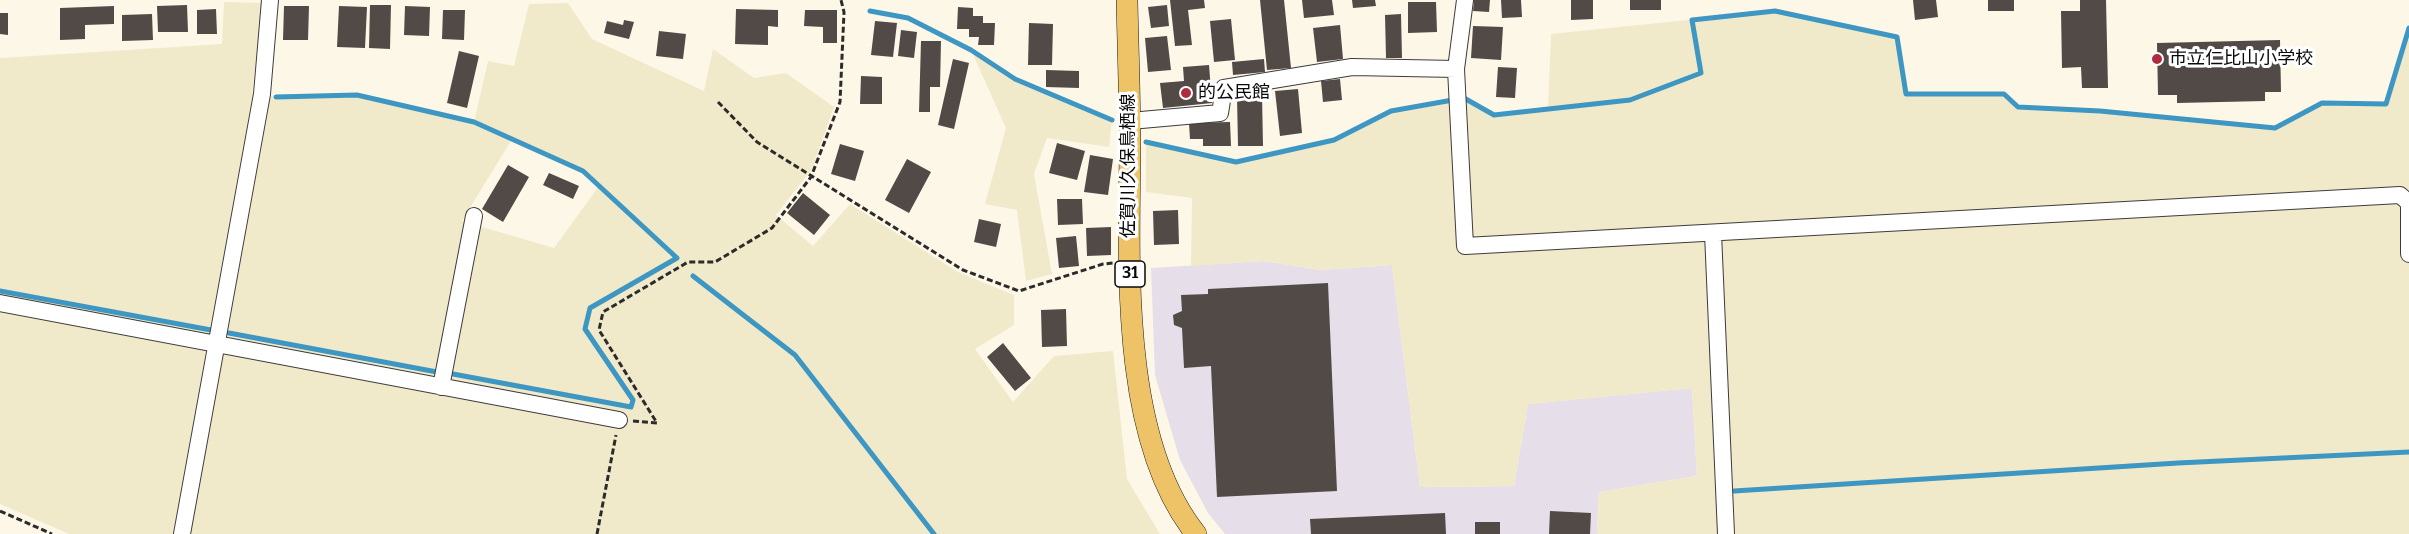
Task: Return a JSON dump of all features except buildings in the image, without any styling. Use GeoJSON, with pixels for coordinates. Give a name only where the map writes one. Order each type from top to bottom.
{"type":"FeatureCollection","features":[{"type":"Feature","properties":{"kind":"main road","name":"佐賀川久保鳥栖線"},"geometry":{"type":"LineString","coordinates":[[1127,0],[1130,121],[1129,263],[1136,376],[1158,470],[1196,534]]}},
{"type":"Feature","properties":{"kind":"street"},"geometry":{"type":"LineString","coordinates":[[182,534],[262,94],[270,0]]}},
{"type":"Feature","properties":{"kind":"street"},"geometry":{"type":"LineString","coordinates":[[1465,0],[1456,69],[1465,246],[2400,195],[2409,202],[2409,254]]}},
{"type":"Feature","properties":{"kind":"street"},"geometry":{"type":"LineString","coordinates":[[1130,121],[1220,113],[1224,88],[1352,67],[1456,69]]}},
{"type":"Feature","properties":{"kind":"street"},"geometry":{"type":"LineString","coordinates":[[441,387],[474,216]]}},
{"type":"Feature","properties":{"kind":"street"},"geometry":{"type":"LineString","coordinates":[[1713,232],[1726,534]]}},
{"type":"Feature","properties":{"kind":"street"},"geometry":{"type":"LineString","coordinates":[[0,303],[619,420]]}},
{"type":"Feature","properties":{"kind":"path"},"geometry":{"type":"LineString","coordinates":[[597,534],[619,420],[657,423],[599,330],[603,312],[688,262],[715,262],[772,228],[811,177],[840,102],[844,12],[841,0]]}},
{"type":"Feature","properties":{"kind":"path"},"geometry":{"type":"LineString","coordinates":[[718,102],[757,142],[963,270],[1019,291],[1103,264],[1129,263]]}},
{"type":"Feature","properties":{"kind":"path"},"geometry":{"type":"LineString","coordinates":[[0,512],[52,534]]}},
{"type":"Feature","properties":{"kind":"shaded area"},"geometry":{"type":"Polygon","coordinates":[[[224,2],[263,3],[252,93],[277,97],[357,95],[474,122],[488,61],[514,66],[529,4],[568,3],[592,39],[704,91],[713,49],[754,78],[786,73],[834,107],[812,169],[776,215],[813,246],[850,204],[958,272],[1014,295],[1014,325],[975,349],[1013,402],[1054,356],[1113,351],[1127,479],[1160,534],[69,534],[0,504],[0,58],[222,44],[224,2]],[[512,139],[462,221],[554,248],[599,186],[583,171],[512,139]]]}},
{"type":"Feature","properties":{"kind":"shaded area"},"geometry":{"type":"Polygon","coordinates":[[[1775,11],[1897,37],[1906,94],[2004,94],[2018,107],[2100,111],[2275,127],[2322,103],[2386,104],[2409,28],[2409,534],[1597,534],[1599,492],[1697,476],[1692,388],[1528,404],[1514,486],[1420,487],[1392,265],[1321,270],[1264,261],[1191,266],[1192,198],[1146,192],[1146,142],[1236,162],[1334,140],[1391,111],[1464,98],[1494,115],[1548,109],[1551,34],[1775,11]]]}},
{"type":"Feature","properties":{"kind":"shaded area"},"geometry":{"type":"Polygon","coordinates":[[[971,50],[1015,79],[1112,120],[1109,147],[1047,138],[1034,174],[1052,274],[1026,281],[1017,210],[985,204],[1006,128],[971,50]]]}},
{"type":"Feature","properties":{"kind":"shaded area"},"geometry":{"type":"Polygon","coordinates":[[[1264,261],[1321,270],[1392,265],[1420,487],[1514,486],[1528,404],[1692,388],[1697,476],[1599,492],[1597,534],[1225,534],[1208,513],[1180,460],[1155,375],[1151,268],[1264,261]]]}},
{"type":"Feature","properties":{"kind":"waterway"},"geometry":{"type":"LineString","coordinates":[[870,11],[908,18],[971,50],[1015,79],[1112,120]]}},
{"type":"Feature","properties":{"kind":"waterway"},"geometry":{"type":"LineString","coordinates":[[1146,142],[1236,162],[1334,140],[1391,111],[1464,98],[1494,115],[1630,100],[1701,73],[1692,20],[1775,11],[1897,37],[1906,94],[2004,94],[2018,107],[2100,111],[2275,128],[2322,103],[2386,104],[2409,28]]}},
{"type":"Feature","properties":{"kind":"waterway"},"geometry":{"type":"LineString","coordinates":[[276,97],[357,95],[474,122],[583,171],[677,258],[590,308],[585,329],[633,400],[631,407],[453,374]]}},
{"type":"Feature","properties":{"kind":"waterway"},"geometry":{"type":"LineString","coordinates":[[693,276],[795,355],[934,534]]}},
{"type":"Feature","properties":{"kind":"waterway"},"geometry":{"type":"LineString","coordinates":[[0,291],[211,330]]}},
{"type":"Feature","properties":{"kind":"waterway"},"geometry":{"type":"LineString","coordinates":[[229,333],[437,372]]}},
{"type":"Feature","properties":{"kind":"waterway"},"geometry":{"type":"LineString","coordinates":[[1734,491],[2178,463],[2409,452]]}},
{"type":"Feature","properties":{"kind":"place","name":"市立仁比山小学校"},"geometry":{"type":"Point","coordinates":[2157,59]}},
{"type":"Feature","properties":{"kind":"place","name":"的公民館"},"geometry":{"type":"Point","coordinates":[1186,93]}}]}
